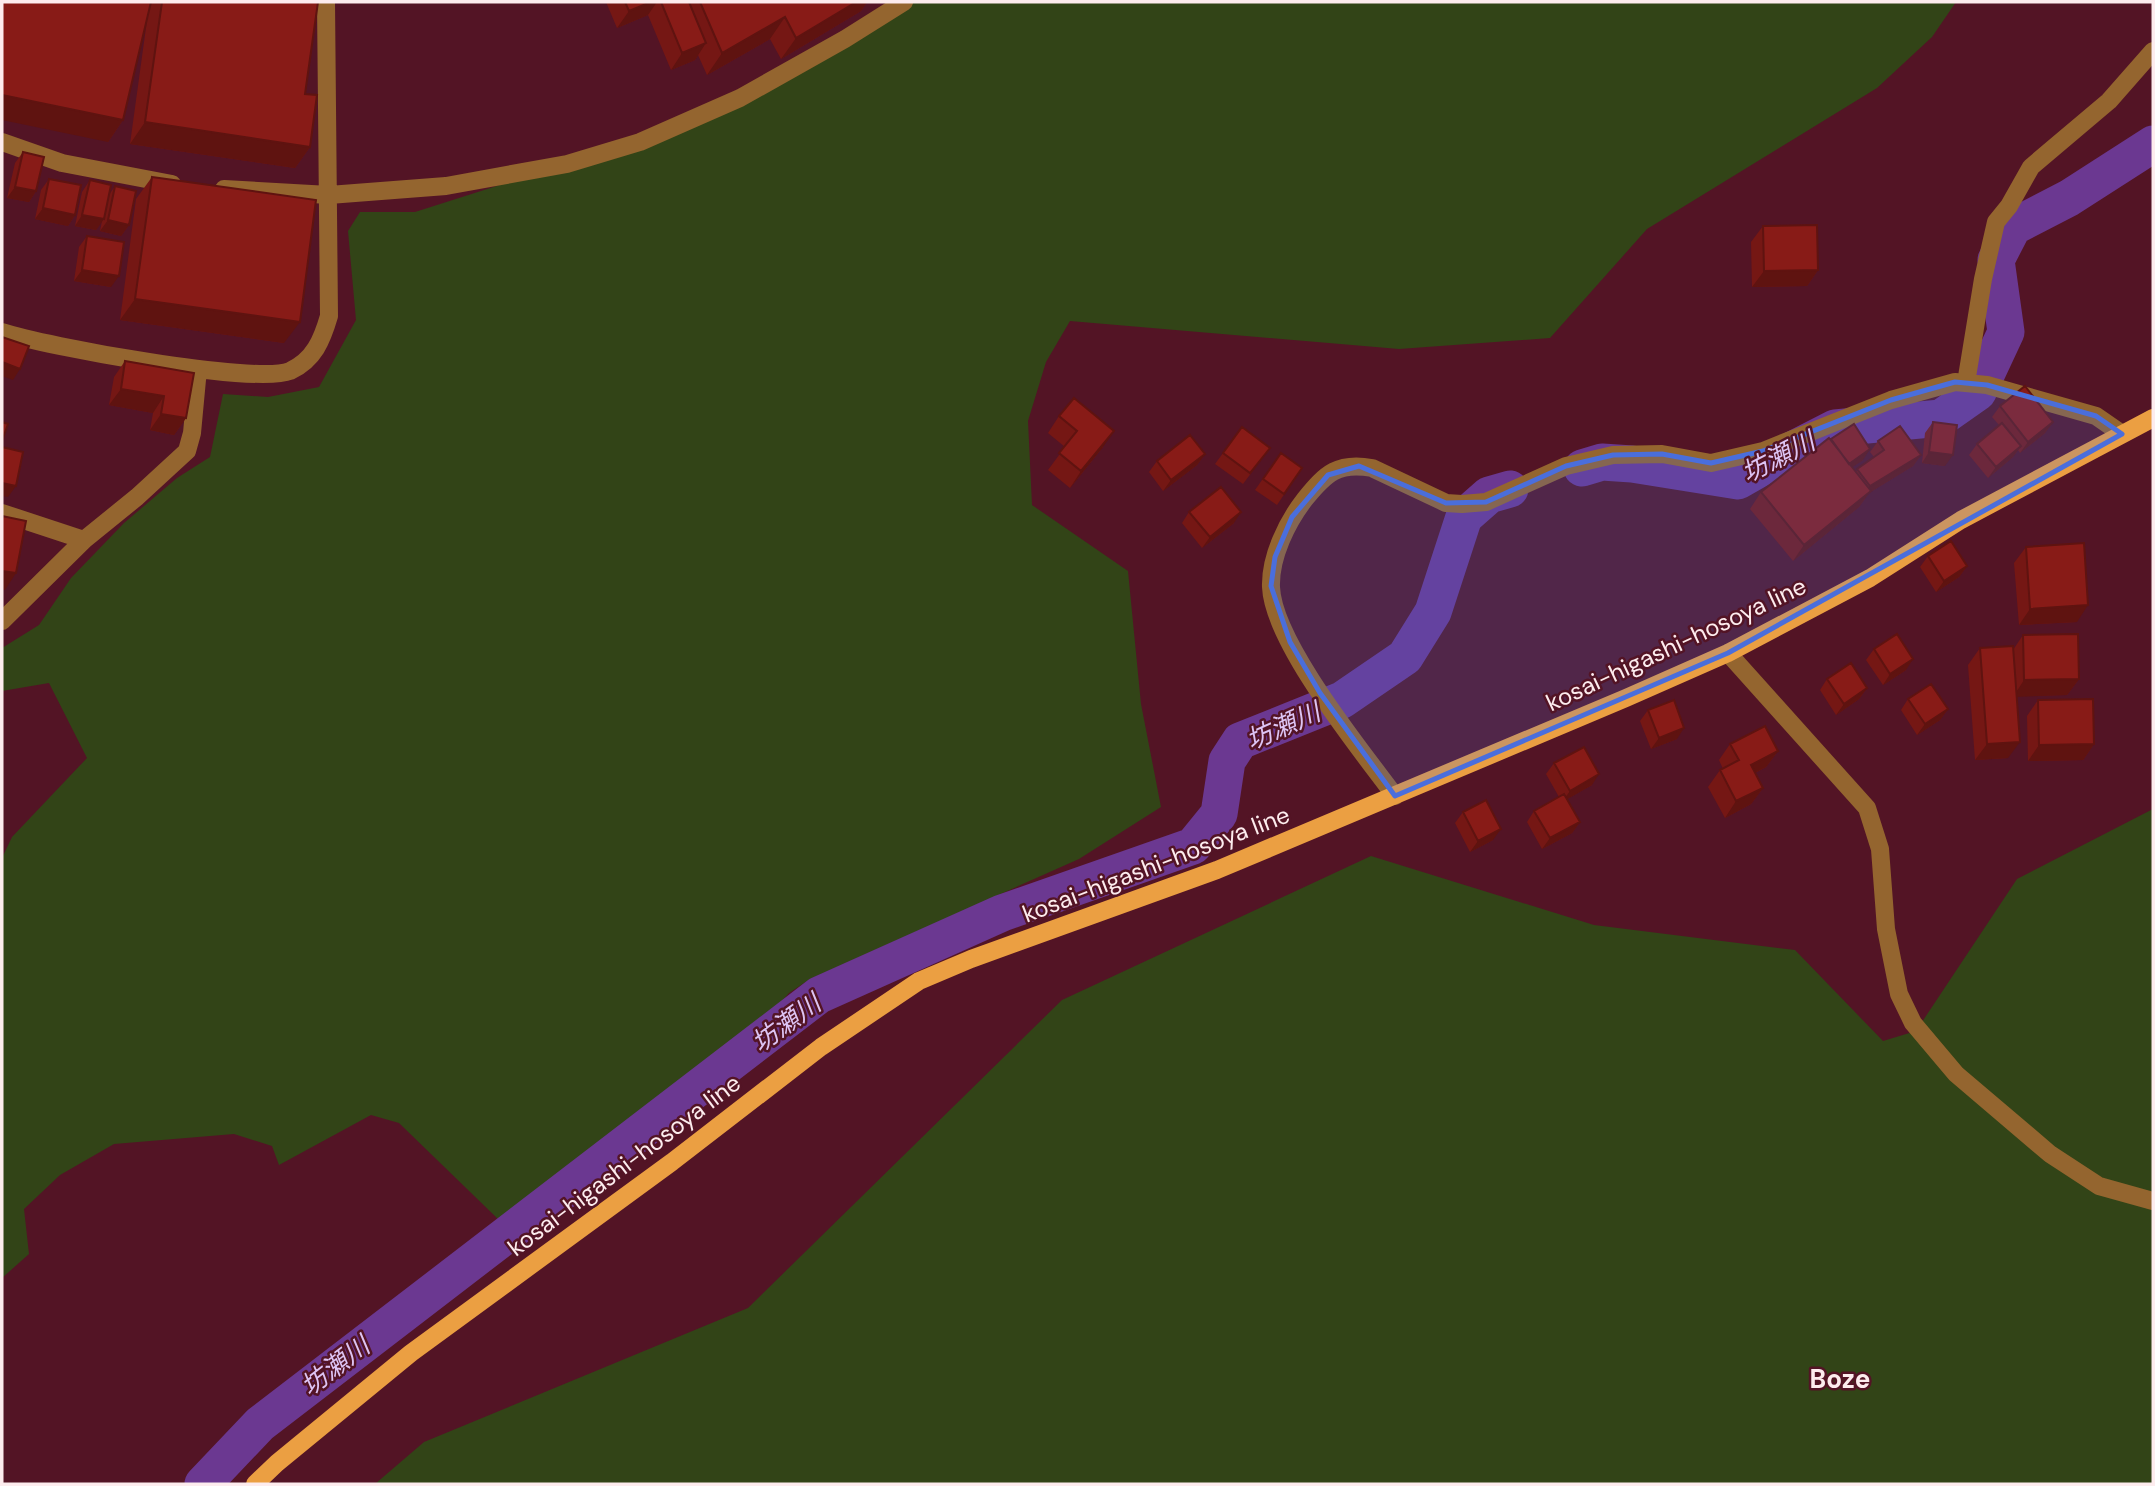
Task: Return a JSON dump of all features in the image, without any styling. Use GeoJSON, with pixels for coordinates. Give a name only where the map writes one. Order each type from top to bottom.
{"type":"FeatureCollection","features":[{"type":"Feature","properties":{"kind":"main road","name":"kosai-higashi-hosoya line"},"geometry":{"type":"LineString","coordinates":[[255,1484],[411,1353],[673,1162],[821,1047],[919,981],[971,959],[1217,870],[1728,653],[1870,578],[1961,520],[2153,418]]}},
{"type":"Feature","properties":{"kind":"street"},"geometry":{"type":"LineString","coordinates":[[2,332],[18,338],[198,369],[262,374],[288,372],[310,358],[323,337],[329,316],[326,2]]}},
{"type":"Feature","properties":{"kind":"street"},"geometry":{"type":"LineString","coordinates":[[212,188],[329,195],[446,186],[567,164],[640,142],[740,98],[845,39],[904,2]]}},
{"type":"Feature","properties":{"kind":"street"},"geometry":{"type":"LineString","coordinates":[[1966,383],[1983,279],[1996,222],[2009,206],[2031,167],[2109,102],[2153,51]]}},
{"type":"Feature","properties":{"kind":"street"},"geometry":{"type":"LineString","coordinates":[[2,142],[62,163],[158,183],[185,185]]}},
{"type":"Feature","properties":{"kind":"street"},"geometry":{"type":"LineString","coordinates":[[2,621],[84,540],[137,497],[187,451],[192,433],[198,369]]}},
{"type":"Feature","properties":{"kind":"street"},"geometry":{"type":"LineString","coordinates":[[1395,796],[1320,693],[1290,642],[1273,604],[1271,586],[1275,557],[1292,517],[1328,475],[1341,467],[1372,468],[1446,503],[1486,502],[1566,466],[1613,455],[1662,454],[1712,463],[1763,451],[1891,400],[1955,382],[2014,391],[2096,416],[2122,434]]}},
{"type":"Feature","properties":{"kind":"street"},"geometry":{"type":"LineString","coordinates":[[2,513],[84,540]]}},
{"type":"Feature","properties":{"kind":"street"},"geometry":{"type":"LineString","coordinates":[[1728,653],[1867,808],[1880,849],[1886,929],[1899,994],[1913,1023],[1956,1074],[2049,1154],[2099,1186],[2153,1201]]}},
{"type":"Feature","properties":{"kind":"highlighted area"},"geometry":{"type":"Polygon","coordinates":[[[1955,382],[1987,385],[2096,416],[2122,434],[1728,653],[1395,796],[1320,693],[1290,642],[1271,586],[1275,557],[1292,517],[1328,475],[1359,466],[1446,503],[1486,502],[1566,466],[1613,455],[1662,454],[1711,463],[1763,451],[1891,400],[1955,382]]]}},
{"type":"Feature","properties":{"kind":"green space"},"geometry":{"type":"Polygon","coordinates":[[[904,2],[1956,2],[1932,37],[1877,88],[1647,229],[1550,338],[1399,349],[1070,321],[1046,362],[1028,421],[1032,505],[1128,571],[1141,704],[1161,807],[1079,859],[810,979],[789,993],[748,1039],[709,1063],[642,1116],[600,1141],[581,1163],[527,1207],[498,1219],[399,1123],[371,1115],[279,1165],[272,1146],[234,1134],[114,1144],[60,1175],[24,1209],[29,1254],[2,1278],[2,858],[12,837],[87,758],[49,683],[2,691],[2,648],[39,625],[71,578],[124,523],[177,478],[210,457],[223,394],[268,397],[319,387],[356,320],[348,231],[360,212],[415,212],[585,158],[715,109],[904,2]]]}},
{"type":"Feature","properties":{"kind":"green space"},"geometry":{"type":"Polygon","coordinates":[[[2153,809],[2153,1484],[375,1484],[424,1442],[748,1308],[1062,1000],[1371,856],[1594,925],[1795,950],[1883,1041],[1916,1031],[2017,879],[2153,809]]]}},
{"type":"Feature","properties":{"kind":"building"},"geometry":{"type":"Polygon","coordinates":[[[2,2],[151,2],[123,120],[2,95],[2,2]]]}},
{"type":"Feature","properties":{"kind":"building"},"geometry":{"type":"Polygon","coordinates":[[[162,2],[318,2],[305,94],[317,95],[310,147],[145,122],[162,2]]]}},
{"type":"Feature","properties":{"kind":"building"},"geometry":{"type":"Polygon","coordinates":[[[625,2],[651,2],[629,11],[625,2]]]}},
{"type":"Feature","properties":{"kind":"building"},"geometry":{"type":"Polygon","coordinates":[[[661,2],[689,2],[706,43],[682,53],[661,2]]]}},
{"type":"Feature","properties":{"kind":"building"},"geometry":{"type":"Polygon","coordinates":[[[700,2],[856,2],[796,38],[785,17],[722,53],[700,2]]]}},
{"type":"Feature","properties":{"kind":"building"},"geometry":{"type":"Polygon","coordinates":[[[23,152],[44,157],[36,191],[15,187],[23,152]]]}},
{"type":"Feature","properties":{"kind":"building"},"geometry":{"type":"Polygon","coordinates":[[[152,177],[316,200],[300,322],[135,299],[152,177]]]}},
{"type":"Feature","properties":{"kind":"building"},"geometry":{"type":"Polygon","coordinates":[[[49,179],[81,185],[75,215],[43,208],[49,179]]]}},
{"type":"Feature","properties":{"kind":"building"},"geometry":{"type":"Polygon","coordinates":[[[90,180],[111,185],[104,219],[82,215],[90,180]]]}},
{"type":"Feature","properties":{"kind":"building"},"geometry":{"type":"Polygon","coordinates":[[[115,186],[136,191],[129,225],[108,220],[115,186]]]}},
{"type":"Feature","properties":{"kind":"building"},"geometry":{"type":"Polygon","coordinates":[[[1817,225],[1818,270],[1764,271],[1763,226],[1817,225]]]}},
{"type":"Feature","properties":{"kind":"building"},"geometry":{"type":"Polygon","coordinates":[[[87,236],[124,242],[119,276],[82,270],[87,236]]]}},
{"type":"Feature","properties":{"kind":"building"},"geometry":{"type":"Polygon","coordinates":[[[2,337],[29,346],[20,369],[2,362],[2,337]]]}},
{"type":"Feature","properties":{"kind":"building"},"geometry":{"type":"Polygon","coordinates":[[[125,361],[194,373],[186,418],[161,414],[164,396],[121,389],[125,361]]]}},
{"type":"Feature","properties":{"kind":"building"},"geometry":{"type":"Polygon","coordinates":[[[2025,386],[2053,422],[2028,442],[2000,406],[2025,386]]]}},
{"type":"Feature","properties":{"kind":"building"},"geometry":{"type":"Polygon","coordinates":[[[1074,398],[1114,431],[1081,471],[1059,453],[1077,431],[1059,416],[1074,398]]]}},
{"type":"Feature","properties":{"kind":"building"},"geometry":{"type":"Polygon","coordinates":[[[2,422],[8,424],[2,441],[2,422]]]}},
{"type":"Feature","properties":{"kind":"building"},"geometry":{"type":"Polygon","coordinates":[[[1933,422],[1957,425],[1953,455],[1929,452],[1933,422]]]}},
{"type":"Feature","properties":{"kind":"building"},"geometry":{"type":"Polygon","coordinates":[[[2002,423],[2021,446],[1996,467],[1977,444],[2002,423]]]}},
{"type":"Feature","properties":{"kind":"building"},"geometry":{"type":"Polygon","coordinates":[[[1854,424],[1870,449],[1849,464],[1831,439],[1854,424]]]}},
{"type":"Feature","properties":{"kind":"building"},"geometry":{"type":"Polygon","coordinates":[[[1900,426],[1921,455],[1870,486],[1857,469],[1884,450],[1878,441],[1900,426]]]}},
{"type":"Feature","properties":{"kind":"building"},"geometry":{"type":"Polygon","coordinates":[[[1242,427],[1270,448],[1250,473],[1223,453],[1242,427]]]}},
{"type":"Feature","properties":{"kind":"building"},"geometry":{"type":"Polygon","coordinates":[[[1190,435],[1205,454],[1171,480],[1157,461],[1190,435]]]}},
{"type":"Feature","properties":{"kind":"building"},"geometry":{"type":"Polygon","coordinates":[[[1829,438],[1871,491],[1804,545],[1761,492],[1829,438]]]}},
{"type":"Feature","properties":{"kind":"building"},"geometry":{"type":"Polygon","coordinates":[[[2,447],[23,452],[16,486],[2,483],[2,447]]]}},
{"type":"Feature","properties":{"kind":"building"},"geometry":{"type":"Polygon","coordinates":[[[1281,453],[1302,468],[1284,494],[1263,479],[1281,453]]]}},
{"type":"Feature","properties":{"kind":"building"},"geometry":{"type":"Polygon","coordinates":[[[1221,487],[1241,512],[1210,537],[1189,512],[1221,487]]]}},
{"type":"Feature","properties":{"kind":"building"},"geometry":{"type":"Polygon","coordinates":[[[2,516],[26,521],[16,573],[2,571],[2,516]]]}},
{"type":"Feature","properties":{"kind":"building"},"geometry":{"type":"Polygon","coordinates":[[[1951,541],[1967,566],[1944,581],[1928,556],[1951,541]]]}},
{"type":"Feature","properties":{"kind":"building"},"geometry":{"type":"Polygon","coordinates":[[[2084,543],[2088,605],[2030,609],[2026,547],[2084,543]]]}},
{"type":"Feature","properties":{"kind":"building"},"geometry":{"type":"Polygon","coordinates":[[[1897,634],[1913,659],[1890,674],[1874,649],[1897,634]]]}},
{"type":"Feature","properties":{"kind":"building"},"geometry":{"type":"Polygon","coordinates":[[[2078,634],[2079,679],[2024,680],[2023,635],[2078,634]]]}},
{"type":"Feature","properties":{"kind":"building"},"geometry":{"type":"Polygon","coordinates":[[[2013,646],[2020,742],[1987,744],[1980,648],[2013,646]]]}},
{"type":"Feature","properties":{"kind":"building"},"geometry":{"type":"Polygon","coordinates":[[[1851,663],[1867,688],[1844,704],[1827,679],[1851,663]]]}},
{"type":"Feature","properties":{"kind":"building"},"geometry":{"type":"Polygon","coordinates":[[[1931,684],[1948,709],[1925,724],[1908,699],[1931,684]]]}},
{"type":"Feature","properties":{"kind":"building"},"geometry":{"type":"Polygon","coordinates":[[[2093,699],[2094,744],[2039,745],[2038,700],[2093,699]]]}},
{"type":"Feature","properties":{"kind":"building"},"geometry":{"type":"Polygon","coordinates":[[[1674,700],[1684,728],[1659,738],[1648,710],[1674,700]]]}},
{"type":"Feature","properties":{"kind":"building"},"geometry":{"type":"Polygon","coordinates":[[[1765,726],[1778,751],[1751,765],[1763,788],[1736,801],[1720,770],[1739,760],[1730,744],[1765,726]]]}},
{"type":"Feature","properties":{"kind":"building"},"geometry":{"type":"Polygon","coordinates":[[[1584,747],[1599,774],[1570,791],[1554,763],[1584,747]]]}},
{"type":"Feature","properties":{"kind":"building"},"geometry":{"type":"Polygon","coordinates":[[[1564,794],[1580,822],[1550,838],[1534,811],[1564,794]]]}},
{"type":"Feature","properties":{"kind":"building"},"geometry":{"type":"Polygon","coordinates":[[[1486,800],[1501,829],[1478,841],[1463,812],[1486,800]]]}},
{"type":"Feature","properties":{"kind":"waterway","name":"坊瀬川"},"geometry":{"type":"LineString","coordinates":[[1582,468],[1602,462],[1632,464],[1738,481],[1835,428],[1941,418],[1978,392],[2006,332],[1996,260],[2013,227],[2069,198],[2153,144]]}},
{"type":"Feature","properties":{"kind":"waterway","name":"坊瀬川"},"geometry":{"type":"LineString","coordinates":[[203,1484],[260,1424],[819,995],[1002,913],[1193,846],[1219,814],[1227,761],[1240,741],[1342,700],[1405,657],[1433,612],[1464,517],[1489,495],[1510,489]]}},
{"type":"Feature","properties":{"kind":"district","name":"Boze"},"geometry":{"type":"Point","coordinates":[1840,1379]}}]}
